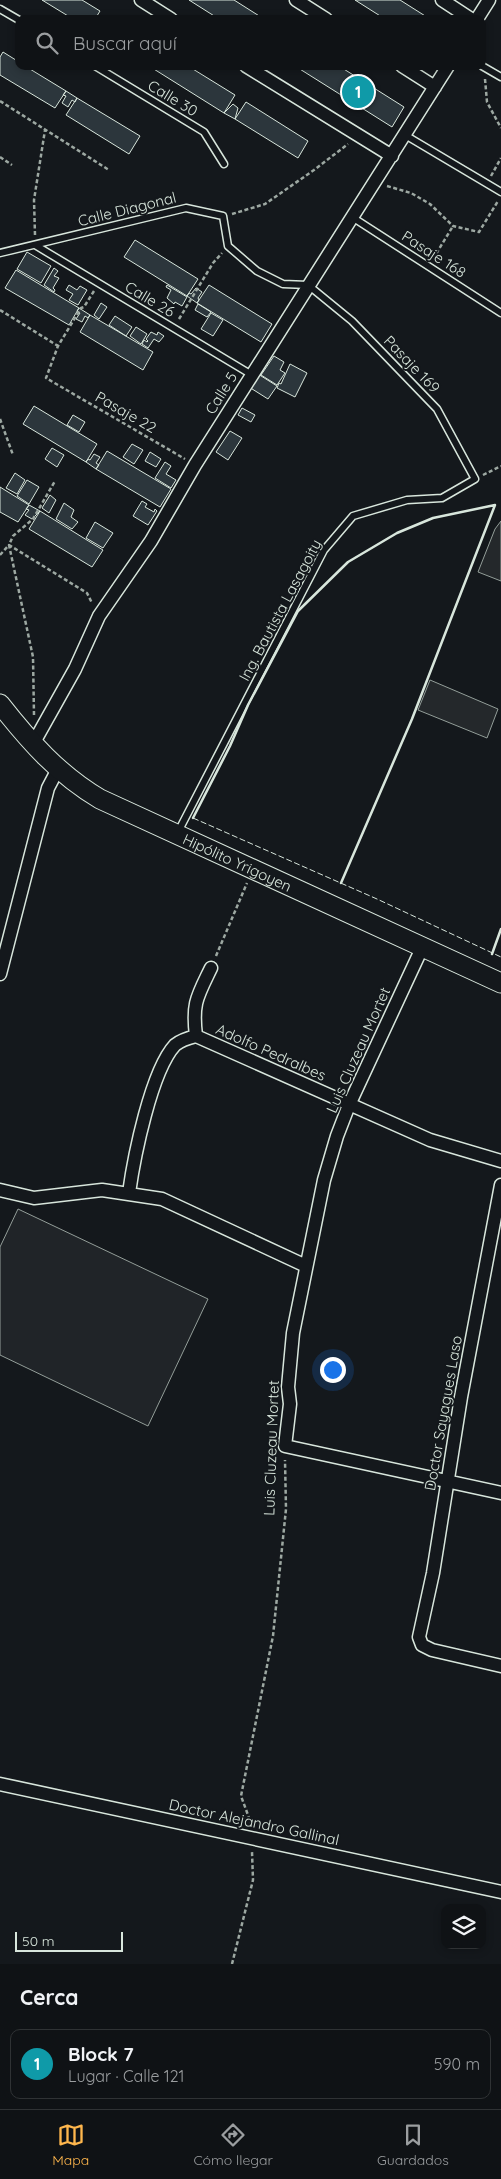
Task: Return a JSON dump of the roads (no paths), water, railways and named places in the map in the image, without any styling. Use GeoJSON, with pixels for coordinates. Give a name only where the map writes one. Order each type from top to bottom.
{"type":"FeatureCollection","features":[{"type":"Feature","properties":{"kind":"street"},"geometry":{"type":"LineString","coordinates":[[141,0],[164,15]]}},
{"type":"Feature","properties":{"kind":"street"},"geometry":{"type":"LineString","coordinates":[[296,0],[320,15]]}},
{"type":"Feature","properties":{"kind":"street"},"geometry":{"type":"LineString","coordinates":[[442,0],[465,15]]}},
{"type":"Feature","properties":{"kind":"street"},"geometry":{"type":"LineString","coordinates":[[480,15],[489,0]]}},
{"type":"Feature","properties":{"kind":"street"},"geometry":{"type":"LineString","coordinates":[[252,70],[392,156]]}},
{"type":"Feature","properties":{"kind":"street"},"geometry":{"type":"LineString","coordinates":[[408,70],[435,87]]}},
{"type":"Feature","properties":{"kind":"street","name":"Calle 5"},"geometry":{"type":"LineString","coordinates":[[37,737],[75,669],[99,616],[151,541],[195,465],[446,70]]}},
{"type":"Feature","properties":{"kind":"street","name":"Hipólito Yrigoyen"},"geometry":{"type":"LineString","coordinates":[[0,704],[37,737],[58,769],[74,783],[100,799],[501,983]]}},
{"type":"Feature","properties":{"kind":"street"},"geometry":{"type":"LineString","coordinates":[[0,974],[48,788],[58,769]]}},
{"type":"Feature","properties":{"kind":"street","name":"Luis Cluzeau Mortet"},"geometry":{"type":"LineString","coordinates":[[422,948],[349,1105],[337,1136],[324,1180],[293,1333],[288,1387],[290,1404],[284,1446],[448,1481]]}},
{"type":"Feature","properties":{"kind":"street"},"geometry":{"type":"LineString","coordinates":[[129,1193],[137,1143],[154,1086],[176,1044],[185,1038],[196,1036],[193,1013],[196,997],[211,968]]}},
{"type":"Feature","properties":{"kind":"street","name":"Adolfo Pedralbes"},"geometry":{"type":"LineString","coordinates":[[196,1036],[430,1140],[501,1161]]}},
{"type":"Feature","properties":{"kind":"street","name":"Doctor Sayagues Laso"},"geometry":{"type":"LineString","coordinates":[[501,1185],[461,1397],[433,1573],[419,1636],[422,1645],[432,1650],[501,1666]]}},
{"type":"Feature","properties":{"kind":"street"},"geometry":{"type":"LineString","coordinates":[[0,1190],[34,1198],[102,1190],[162,1199],[306,1266]]}},
{"type":"Feature","properties":{"kind":"street"},"geometry":{"type":"LineString","coordinates":[[448,1481],[501,1492]]}},
{"type":"Feature","properties":{"kind":"street","name":"Doctor Alejandro Gallinal"},"geometry":{"type":"LineString","coordinates":[[0,1784],[501,1892]]}},
{"type":"Feature","properties":{"kind":"lane"},"geometry":{"type":"LineString","coordinates":[[0,9],[15,18]]}},
{"type":"Feature","properties":{"kind":"lane"},"geometry":{"type":"LineString","coordinates":[[486,68],[501,77]]}},
{"type":"Feature","properties":{"kind":"lane","name":"Calle 30"},"geometry":{"type":"LineString","coordinates":[[102,70],[204,132],[224,164]]}},
{"type":"Feature","properties":{"kind":"lane"},"geometry":{"type":"LineString","coordinates":[[405,135],[501,192]]}},
{"type":"Feature","properties":{"kind":"lane","name":"Calle Diagonal"},"geometry":{"type":"LineString","coordinates":[[0,253],[186,208],[223,216],[228,246],[257,271],[283,284],[308,285]]}},
{"type":"Feature","properties":{"kind":"lane","name":"Pasaje 168"},"geometry":{"type":"LineString","coordinates":[[352,217],[501,313]]}},
{"type":"Feature","properties":{"kind":"lane","name":"Calle 26"},"geometry":{"type":"LineString","coordinates":[[35,245],[252,375]]}},
{"type":"Feature","properties":{"kind":"lane","name":"Pasaje 169"},"geometry":{"type":"LineString","coordinates":[[308,285],[352,321],[437,409],[475,479]]}},
{"type":"Feature","properties":{"kind":"lane","name":"Ing. Bautista Lasagoity"},"geometry":{"type":"LineString","coordinates":[[176,835],[324,550],[353,516],[407,500],[442,498],[475,479]]}},
{"type":"Feature","properties":{"kind":"place","name":"Block 7"},"geometry":{"type":"Point","coordinates":[358,92]}}]}
